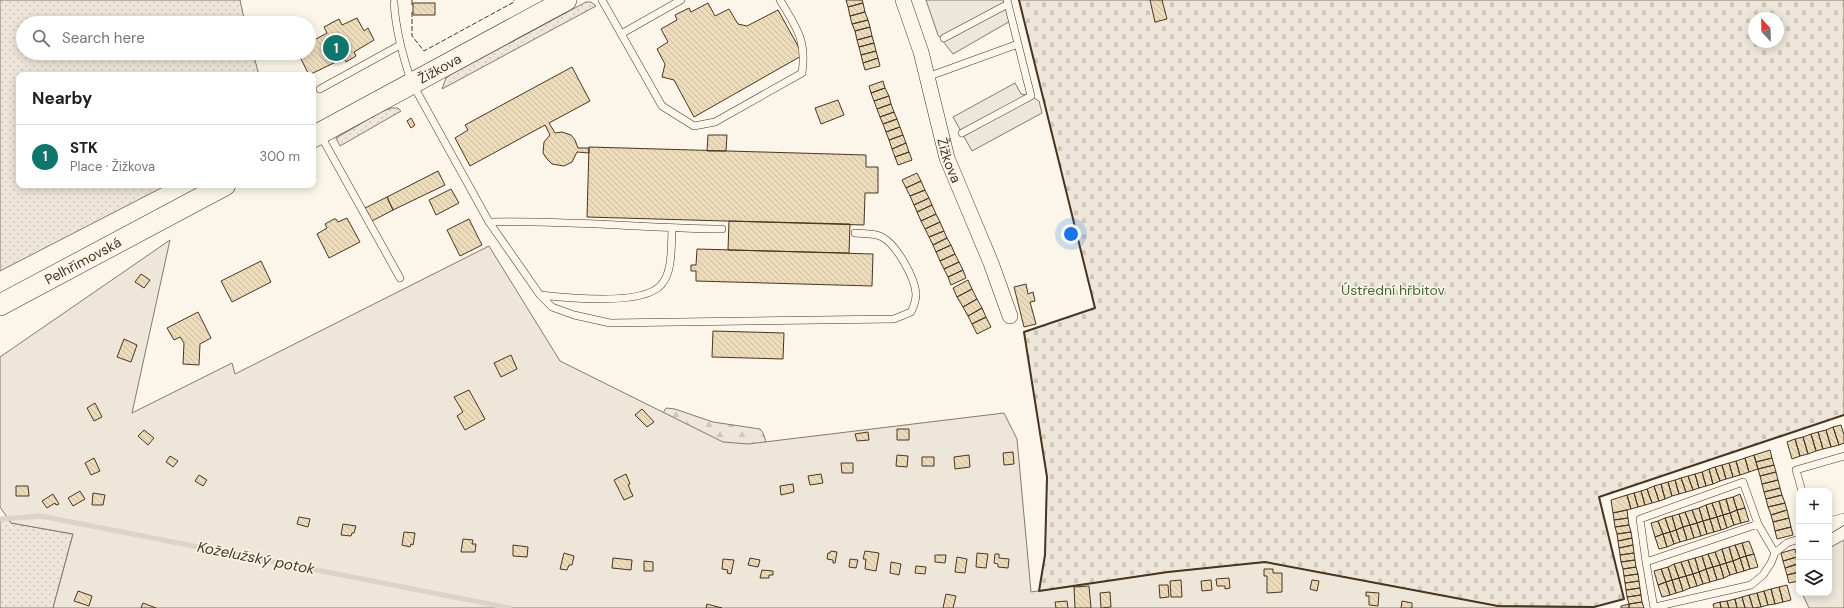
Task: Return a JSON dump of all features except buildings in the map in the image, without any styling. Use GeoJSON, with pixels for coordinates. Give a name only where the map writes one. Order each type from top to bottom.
{"type":"FeatureCollection","features":[{"type":"Feature","properties":{"kind":"main road","name":"Žižkova"},"geometry":{"type":"LineString","coordinates":[[316,136],[566,0]]}},
{"type":"Feature","properties":{"kind":"main road","name":"Pelhřimovská"},"geometry":{"type":"LineString","coordinates":[[0,304],[219,188]]}},
{"type":"Feature","properties":{"kind":"street","name":"Žižkova"},"geometry":{"type":"LineString","coordinates":[[903,0],[921,52],[947,158],[991,263],[1010,316]]}},
{"type":"Feature","properties":{"kind":"lane"},"geometry":{"type":"LineString","coordinates":[[602,0],[662,106],[694,126],[715,122],[802,73],[805,56],[799,32],[780,0]]}},
{"type":"Feature","properties":{"kind":"lane"},"geometry":{"type":"LineString","coordinates":[[621,34],[681,0]]}},
{"type":"Feature","properties":{"kind":"lane"},"geometry":{"type":"LineString","coordinates":[[944,38],[1008,2],[1031,96],[962,133]]}},
{"type":"Feature","properties":{"kind":"lane"},"geometry":{"type":"LineString","coordinates":[[394,3],[396,30],[412,83],[489,222],[540,295],[552,307],[574,316],[610,323],[894,319],[911,312],[915,303],[916,294],[914,284],[898,252],[882,237],[855,233]]}},
{"type":"Feature","properties":{"kind":"lane"},"geometry":{"type":"LineString","coordinates":[[927,77],[1018,44]]}},
{"type":"Feature","properties":{"kind":"lane"},"geometry":{"type":"LineString","coordinates":[[320,89],[400,45]]}},
{"type":"Feature","properties":{"kind":"lane"},"geometry":{"type":"LineString","coordinates":[[316,136],[400,278]]}},
{"type":"Feature","properties":{"kind":"lane"},"geometry":{"type":"LineString","coordinates":[[489,222],[528,221],[672,229],[722,229]]}},
{"type":"Feature","properties":{"kind":"lane"},"geometry":{"type":"LineString","coordinates":[[540,295],[566,298],[633,298],[649,294],[661,285],[668,270],[672,229]]}},
{"type":"Feature","properties":{"kind":"lane"},"geometry":{"type":"LineString","coordinates":[[1801,488],[1796,470],[1844,456]]}},
{"type":"Feature","properties":{"kind":"lane"},"geometry":{"type":"LineString","coordinates":[[1775,553],[1758,524],[1743,482],[1640,519],[1654,608],[1751,585],[1764,575],[1772,563],[1775,553],[1787,543],[1796,540]]}},
{"type":"Feature","properties":{"kind":"lane"},"geometry":{"type":"LineString","coordinates":[[1832,520],[1844,517]]}},
{"type":"Feature","properties":{"kind":"lane"},"geometry":{"type":"LineString","coordinates":[[1832,528],[1844,521]]}},
{"type":"Feature","properties":{"kind":"lane"},"geometry":{"type":"LineString","coordinates":[[1646,562],[1758,524]]}},
{"type":"Feature","properties":{"kind":"green space"},"geometry":{"type":"Polygon","coordinates":[[[0,0],[240,0],[243,16],[16,16],[16,60],[255,60],[258,72],[16,72],[16,188],[161,188],[0,271],[0,0]]]}},
{"type":"Feature","properties":{"kind":"green space","name":"Ústřední hřbitov"},"geometry":{"type":"Polygon","coordinates":[[[1019,0],[1844,0],[1844,415],[1599,497],[1624,599],[1594,607],[1498,606],[1265,562],[1168,572],[1039,591],[1045,555],[1047,477],[1024,332],[1095,308],[1019,0]]]}},
{"type":"Feature","properties":{"kind":"green space"},"geometry":{"type":"Polygon","coordinates":[[[586,2],[591,2],[596,6],[442,89],[446,78],[452,74],[586,2]]]}},
{"type":"Feature","properties":{"kind":"green space"},"geometry":{"type":"Polygon","coordinates":[[[391,108],[398,108],[401,111],[340,146],[336,138],[381,112],[391,108]]]}},
{"type":"Feature","properties":{"kind":"green space"},"geometry":{"type":"Polygon","coordinates":[[[170,240],[132,413],[232,363],[235,374],[489,246],[560,361],[723,442],[748,444],[1004,413],[1017,439],[1031,592],[1168,572],[1265,562],[1498,606],[1595,608],[53,608],[73,534],[11,523],[0,507],[0,357],[170,240]]]}},
{"type":"Feature","properties":{"kind":"green space"},"geometry":{"type":"Polygon","coordinates":[[[666,408],[675,409],[713,422],[760,429],[763,432],[765,440],[765,462],[660,418],[666,408]]]}},
{"type":"Feature","properties":{"kind":"green space"},"geometry":{"type":"Polygon","coordinates":[[[7,517],[11,523],[73,534],[53,608],[0,608],[0,519],[7,517]]]}},
{"type":"Feature","properties":{"kind":"green space"},"geometry":{"type":"Polygon","coordinates":[[[1844,540],[1844,608],[1809,608],[1803,596],[1832,596],[1832,546],[1844,540]]]}},
{"type":"Feature","properties":{"kind":"shaded area"},"geometry":{"type":"Polygon","coordinates":[[[926,0],[1007,0],[1012,20],[953,54],[938,35],[926,0]]]}},
{"type":"Feature","properties":{"kind":"shaded area"},"geometry":{"type":"Polygon","coordinates":[[[1015,83],[1021,94],[1031,96],[1039,101],[1042,113],[972,151],[953,117],[1015,83]]]}},
{"type":"Feature","properties":{"kind":"waterway","name":"Koželužský potok"},"geometry":{"type":"LineString","coordinates":[[0,519],[41,516],[510,608]]}},
{"type":"Feature","properties":{"kind":"fence"},"geometry":{"type":"LineString","coordinates":[[412,0],[412,6]]}},
{"type":"Feature","properties":{"kind":"fence"},"geometry":{"type":"LineString","coordinates":[[412,12],[412,36],[424,51],[514,2],[514,0]]}},
{"type":"Feature","properties":{"kind":"wall"},"geometry":{"type":"LineString","coordinates":[[1019,0],[1095,308],[1024,332],[1047,477],[1045,555],[1039,591],[1168,572],[1265,562],[1498,606],[1594,607],[1624,599],[1599,497],[1844,415]]}},
{"type":"Feature","properties":{"kind":"place","name":"STK"},"geometry":{"type":"Point","coordinates":[336,48]}}]}
